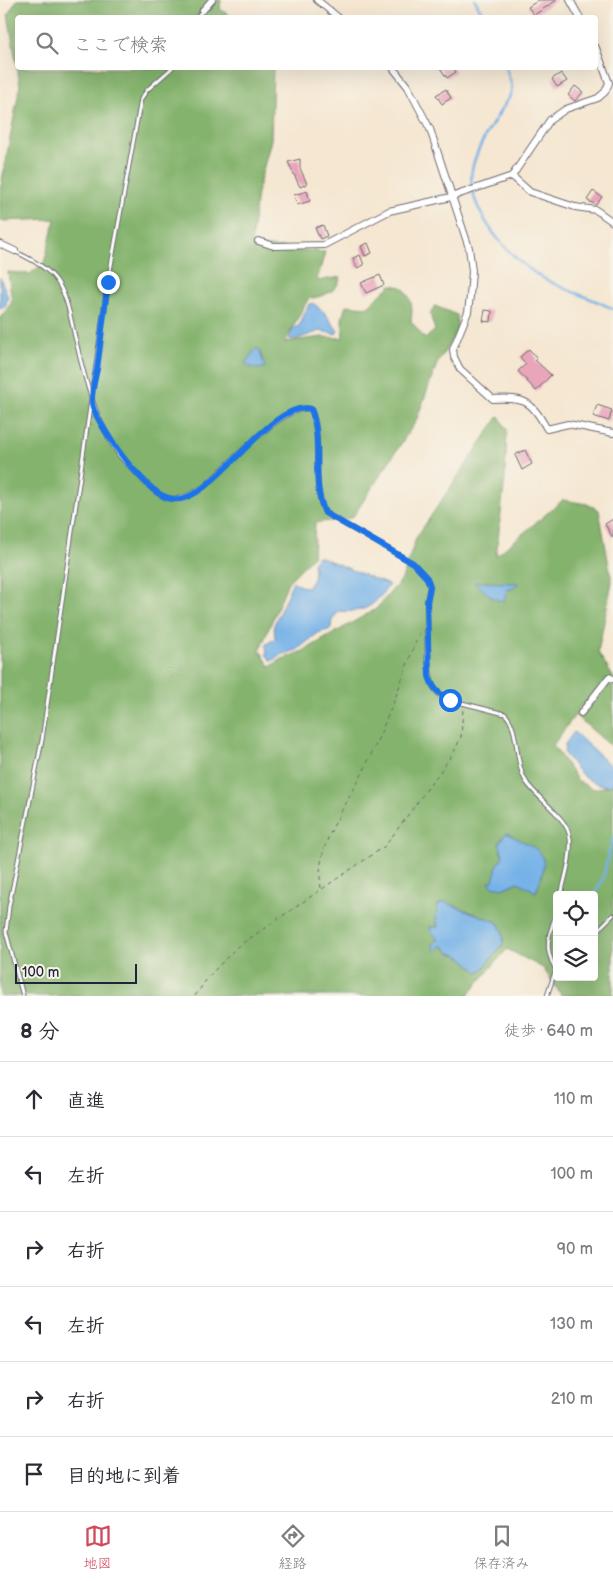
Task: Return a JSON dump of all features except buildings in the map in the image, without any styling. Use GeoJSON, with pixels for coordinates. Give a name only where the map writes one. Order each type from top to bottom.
{"type":"FeatureCollection","features":[{"type":"Feature","properties":{"kind":"street"},"geometry":{"type":"LineString","coordinates":[[203,10],[212,0]]}},
{"type":"Feature","properties":{"kind":"street"},"geometry":{"type":"LineString","coordinates":[[317,0],[335,15]]}},
{"type":"Feature","properties":{"kind":"street"},"geometry":{"type":"LineString","coordinates":[[570,0],[578,15]]}},
{"type":"Feature","properties":{"kind":"street"},"geometry":{"type":"LineString","coordinates":[[258,241],[274,246],[324,245],[389,211],[451,197],[512,176],[550,120],[566,109],[584,104],[605,92],[609,83],[598,53]]}},
{"type":"Feature","properties":{"kind":"street"},"geometry":{"type":"LineString","coordinates":[[394,70],[408,87],[430,129],[469,248],[472,271],[468,312],[453,349],[454,357],[460,369],[494,399],[517,398],[535,408],[546,429],[568,424],[613,433]]}},
{"type":"Feature","properties":{"kind":"street"},"geometry":{"type":"LineString","coordinates":[[512,176],[530,192],[576,207],[596,210],[613,222]]}},
{"type":"Feature","properties":{"kind":"street"},"geometry":{"type":"LineString","coordinates":[[0,244],[15,251]]}},
{"type":"Feature","properties":{"kind":"street"},"geometry":{"type":"LineString","coordinates":[[581,712],[609,677],[613,679]]}},
{"type":"Feature","properties":{"kind":"lane"},"geometry":{"type":"LineString","coordinates":[[199,15],[203,10]]}},
{"type":"Feature","properties":{"kind":"lane"},"geometry":{"type":"LineString","coordinates":[[23,996],[6,932],[9,906],[42,740],[108,282],[141,99],[147,90],[170,70]]}},
{"type":"Feature","properties":{"kind":"lane"},"geometry":{"type":"LineString","coordinates":[[15,251],[35,261],[56,279],[68,310],[92,403],[120,455],[147,484],[166,498],[182,499],[206,485],[279,419],[294,410],[311,409],[317,423],[319,501],[325,513],[413,563],[421,571],[430,586],[427,659],[433,687],[445,698],[505,714],[511,720],[518,757],[528,784],[565,825],[570,835],[571,850],[562,891]]}},
{"type":"Feature","properties":{"kind":"lane"},"geometry":{"type":"LineString","coordinates":[[598,930],[613,915]]}},
{"type":"Feature","properties":{"kind":"lane"},"geometry":{"type":"LineString","coordinates":[[553,923],[546,942],[550,959],[553,963]]}},
{"type":"Feature","properties":{"kind":"lane"},"geometry":{"type":"LineString","coordinates":[[547,996],[553,977]]}},
{"type":"Feature","properties":{"kind":"path"},"geometry":{"type":"LineString","coordinates":[[321,888],[318,871],[321,855],[332,829],[363,773],[388,718],[408,659],[428,614]]}},
{"type":"Feature","properties":{"kind":"path"},"geometry":{"type":"LineString","coordinates":[[195,996],[209,976],[237,947],[321,888],[375,854],[402,825],[453,754],[461,737],[462,703]]}},
{"type":"Feature","properties":{"kind":"green space"},"geometry":{"type":"Polygon","coordinates":[[[17,0],[221,0],[220,9],[229,15],[15,15],[15,55],[8,14],[17,0]]]}},
{"type":"Feature","properties":{"kind":"green space"},"geometry":{"type":"Polygon","coordinates":[[[17,70],[273,70],[271,140],[257,193],[251,245],[325,252],[317,281],[341,277],[336,287],[329,293],[308,299],[285,342],[322,337],[343,338],[342,319],[346,305],[367,307],[391,285],[402,287],[408,295],[412,307],[411,321],[425,339],[435,330],[430,314],[435,306],[457,315],[457,331],[437,364],[416,421],[352,518],[315,523],[313,556],[288,582],[260,650],[270,667],[282,659],[303,651],[376,609],[402,579],[416,538],[499,416],[507,430],[505,478],[496,556],[563,500],[587,504],[599,510],[612,582],[598,652],[613,677],[613,748],[575,715],[553,745],[578,781],[593,789],[613,785],[613,996],[562,996],[543,968],[507,949],[467,996],[0,996],[0,318],[12,302],[8,272],[30,274],[44,263],[55,219],[0,221],[0,191],[20,85],[17,70]],[[500,850],[503,856],[497,866],[493,881],[504,888],[518,882],[500,850]],[[444,902],[438,905],[436,918],[438,928],[430,927],[432,933],[439,939],[436,941],[435,950],[441,946],[445,947],[450,953],[458,955],[478,972],[482,970],[502,945],[502,933],[497,922],[444,902]]]}},
{"type":"Feature","properties":{"kind":"water"},"geometry":{"type":"Polygon","coordinates":[[[0,277],[8,297],[5,307],[0,309],[0,277]]]}},
{"type":"Feature","properties":{"kind":"water"},"geometry":{"type":"Polygon","coordinates":[[[313,303],[325,313],[338,331],[336,334],[320,331],[297,339],[289,339],[293,328],[299,326],[309,304],[313,303]]]}},
{"type":"Feature","properties":{"kind":"water"},"geometry":{"type":"Polygon","coordinates":[[[256,349],[259,349],[265,367],[259,369],[245,363],[256,349]]]}},
{"type":"Feature","properties":{"kind":"water"},"geometry":{"type":"Polygon","coordinates":[[[318,556],[389,585],[379,598],[368,607],[356,611],[339,611],[332,620],[331,629],[318,633],[297,650],[281,655],[272,661],[267,656],[266,644],[275,639],[274,625],[293,581],[300,586],[307,587],[309,585],[313,579],[313,563],[318,556]]]}},
{"type":"Feature","properties":{"kind":"water"},"geometry":{"type":"Polygon","coordinates":[[[474,582],[518,583],[514,588],[507,590],[504,601],[495,599],[474,582]]]}},
{"type":"Feature","properties":{"kind":"water"},"geometry":{"type":"Polygon","coordinates":[[[574,732],[613,768],[613,784],[609,786],[587,779],[564,754],[565,744],[574,732]]]}},
{"type":"Feature","properties":{"kind":"water"},"geometry":{"type":"Polygon","coordinates":[[[506,833],[528,844],[541,854],[543,868],[536,892],[518,882],[504,888],[492,886],[489,882],[493,881],[497,866],[503,856],[499,843],[506,833]]]}},
{"type":"Feature","properties":{"kind":"water"},"geometry":{"type":"Polygon","coordinates":[[[444,902],[497,922],[500,927],[503,936],[502,945],[482,970],[478,972],[458,955],[450,953],[445,947],[441,946],[435,951],[433,944],[439,939],[432,933],[430,927],[438,927],[436,918],[438,905],[444,902]]]}},
{"type":"Feature","properties":{"kind":"waterway"},"geometry":{"type":"LineString","coordinates":[[475,0],[483,15]]}},
{"type":"Feature","properties":{"kind":"waterway"},"geometry":{"type":"LineString","coordinates":[[507,70],[512,86],[511,94],[485,137],[473,165],[471,181],[481,214],[503,245],[530,269],[551,283],[613,309]]}},
{"type":"Feature","properties":{"kind":"waterway"},"geometry":{"type":"LineString","coordinates":[[596,891],[602,881],[613,838]]}},
{"type":"Feature","properties":{"kind":"route"},"geometry":{"type":"LineString","coordinates":[[108,282],[92,403],[120,455],[147,484],[166,498],[182,499],[206,485],[279,419],[294,410],[311,409],[317,423],[319,501],[325,513],[380,546],[413,563],[427,578],[430,586],[427,602],[427,659],[429,676],[433,687],[440,695],[450,700]]}}]}
